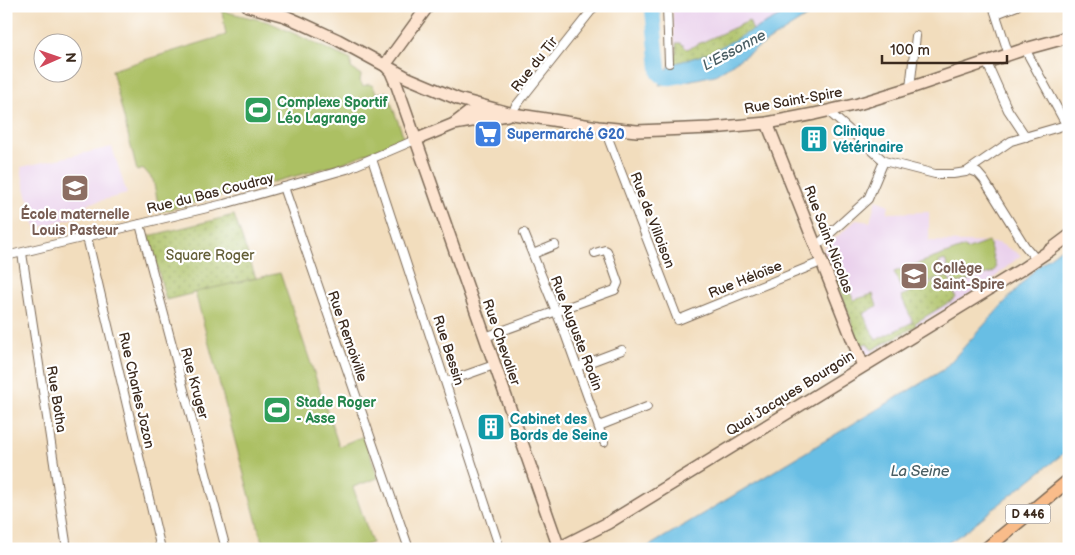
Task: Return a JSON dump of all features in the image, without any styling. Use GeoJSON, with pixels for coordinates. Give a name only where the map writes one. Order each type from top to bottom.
{"type":"FeatureCollection","features":[{"type":"Feature","properties":{"kind":"main road","name":"Rue Saint-Spire"},"geometry":{"type":"LineString","coordinates":[[248,6],[285,16],[301,23],[408,78],[458,99],[513,114],[637,131],[674,130],[767,122],[828,111],[910,88],[1025,49],[1069,37]]}},
{"type":"Feature","properties":{"kind":"main road"},"geometry":{"type":"LineString","coordinates":[[385,65],[428,6]]}},
{"type":"Feature","properties":{"kind":"main road","name":"Rue Chevalier"},"geometry":{"type":"LineString","coordinates":[[385,65],[391,72],[558,548]]}},
{"type":"Feature","properties":{"kind":"main road"},"geometry":{"type":"LineString","coordinates":[[394,81],[400,78],[408,78]]}},
{"type":"Feature","properties":{"kind":"main road"},"geometry":{"type":"LineString","coordinates":[[454,124],[471,117],[458,99]]}},
{"type":"Feature","properties":{"kind":"main road"},"geometry":{"type":"LineString","coordinates":[[468,113],[495,110]]}},
{"type":"Feature","properties":{"kind":"main road","name":"Rue Saint-Spire"},"geometry":{"type":"LineString","coordinates":[[416,143],[454,124],[513,114]]}},
{"type":"Feature","properties":{"kind":"main road","name":"Rue Saint-Nicolas"},"geometry":{"type":"LineString","coordinates":[[767,122],[863,366]]}},
{"type":"Feature","properties":{"kind":"main road","name":"Quai Jacques Bourgoin"},"geometry":{"type":"LineString","coordinates":[[1036,259],[1069,227]]}},
{"type":"Feature","properties":{"kind":"main road","name":"Quai Jacques Bourgoin"},"geometry":{"type":"LineString","coordinates":[[558,548],[608,523],[1050,251],[1069,236]]}},
{"type":"Feature","properties":{"kind":"main road","name":"D 446"},"geometry":{"type":"LineString","coordinates":[[986,549],[1069,480]]}},
{"type":"Feature","properties":{"kind":"street","name":"Rue du Tir"},"geometry":{"type":"LineString","coordinates":[[513,114],[515,107],[595,6]]}},
{"type":"Feature","properties":{"kind":"street"},"geometry":{"type":"LineString","coordinates":[[666,6],[669,63]]}},
{"type":"Feature","properties":{"kind":"street"},"geometry":{"type":"LineString","coordinates":[[1009,55],[994,10],[1017,6]]}},
{"type":"Feature","properties":{"kind":"street"},"geometry":{"type":"LineString","coordinates":[[910,88],[916,36]]}},
{"type":"Feature","properties":{"kind":"street"},"geometry":{"type":"LineString","coordinates":[[828,111],[884,161],[935,174],[953,174],[970,170],[1011,141],[1067,127],[1025,49]]}},
{"type":"Feature","properties":{"kind":"street"},"geometry":{"type":"LineString","coordinates":[[986,63],[1008,110],[1026,137]]}},
{"type":"Feature","properties":{"kind":"street","name":"Rue de Villoison"},"geometry":{"type":"LineString","coordinates":[[609,128],[608,138],[678,320]]}},
{"type":"Feature","properties":{"kind":"street","name":"Rue du Bas Coudray"},"geometry":{"type":"LineString","coordinates":[[6,256],[284,188],[347,169],[416,143]]}},
{"type":"Feature","properties":{"kind":"street","name":"Rue Bessin"},"geometry":{"type":"LineString","coordinates":[[372,159],[500,549]]}},
{"type":"Feature","properties":{"kind":"street"},"geometry":{"type":"LineString","coordinates":[[816,247],[868,199],[884,161]]}},
{"type":"Feature","properties":{"kind":"street"},"geometry":{"type":"LineString","coordinates":[[970,170],[984,180],[1025,246],[1036,259]]}},
{"type":"Feature","properties":{"kind":"street","name":"Rue Remoiville"},"geometry":{"type":"LineString","coordinates":[[284,188],[409,549]]}},
{"type":"Feature","properties":{"kind":"street","name":"Rue Kruger"},"geometry":{"type":"LineString","coordinates":[[140,224],[226,549]]}},
{"type":"Feature","properties":{"kind":"street","name":"Rue Auguste Rodin"},"geometry":{"type":"LineString","coordinates":[[524,234],[556,312],[604,442]]}},
{"type":"Feature","properties":{"kind":"street","name":"Rue Charles Jozon"},"geometry":{"type":"LineString","coordinates":[[87,237],[161,549]]}},
{"type":"Feature","properties":{"kind":"street"},"geometry":{"type":"LineString","coordinates":[[533,254],[556,245]]}},
{"type":"Feature","properties":{"kind":"street"},"geometry":{"type":"LineString","coordinates":[[485,338],[615,290],[618,283],[607,251],[595,253]]}},
{"type":"Feature","properties":{"kind":"street","name":"Rue Botha"},"geometry":{"type":"LineString","coordinates":[[22,253],[67,549]]}},
{"type":"Feature","properties":{"kind":"street","name":"Rue Héloïse"},"geometry":{"type":"LineString","coordinates":[[678,320],[821,262]]}},
{"type":"Feature","properties":{"kind":"street"},"geometry":{"type":"LineString","coordinates":[[577,367],[622,350]]}},
{"type":"Feature","properties":{"kind":"street"},"geometry":{"type":"LineString","coordinates":[[446,382],[494,365]]}},
{"type":"Feature","properties":{"kind":"street"},"geometry":{"type":"LineString","coordinates":[[599,426],[647,407]]}},
{"type":"Feature","properties":{"kind":"shaded area"},"geometry":{"type":"Polygon","coordinates":[[[672,6],[784,6],[787,13],[709,53],[670,65],[677,52],[672,6]]]}},
{"type":"Feature","properties":{"kind":"shaded area","name":"École maternelle Louis Pasteur"},"geometry":{"type":"Polygon","coordinates":[[[112,147],[127,194],[87,204],[90,213],[36,228],[21,167],[112,147]]]}},
{"type":"Feature","properties":{"kind":"shaded area","name":"Collège Saint-Spire"},"geometry":{"type":"Polygon","coordinates":[[[876,200],[889,205],[887,213],[929,212],[929,241],[999,243],[1021,255],[988,283],[866,356],[823,249],[856,220],[870,222],[876,200]]]}},
{"type":"Feature","properties":{"kind":"green space","name":"Complexe Sportif Léo Lagrange"},"geometry":{"type":"Polygon","coordinates":[[[222,11],[269,22],[351,60],[351,68],[361,75],[360,81],[363,86],[369,84],[373,86],[376,93],[387,92],[403,135],[400,140],[337,165],[160,212],[153,180],[144,169],[137,171],[112,70],[226,35],[222,11]]]}},
{"type":"Feature","properties":{"kind":"green space"},"geometry":{"type":"Polygon","coordinates":[[[749,21],[753,31],[709,53],[670,65],[677,52],[676,43],[681,43],[687,49],[749,21]]]}},
{"type":"Feature","properties":{"kind":"green space","name":"Square Roger"},"geometry":{"type":"Polygon","coordinates":[[[234,215],[256,278],[166,300],[149,236],[234,215]]]}},
{"type":"Feature","properties":{"kind":"green space"},"geometry":{"type":"Polygon","coordinates":[[[988,242],[991,246],[996,268],[993,272],[959,283],[954,282],[945,260],[939,262],[943,276],[902,291],[894,272],[965,247],[966,250],[988,242]]]}},
{"type":"Feature","properties":{"kind":"green space"},"geometry":{"type":"Polygon","coordinates":[[[834,263],[854,300],[873,294],[877,306],[863,314],[876,340],[913,322],[901,296],[948,276],[956,298],[915,323],[916,326],[872,350],[867,343],[860,346],[831,264],[834,263]]]}},
{"type":"Feature","properties":{"kind":"green space","name":"Stade Roger - Asse"},"geometry":{"type":"Polygon","coordinates":[[[280,273],[339,446],[364,436],[378,478],[353,487],[372,543],[354,549],[264,549],[195,292],[280,273]]]}},
{"type":"Feature","properties":{"kind":"water"},"geometry":{"type":"Polygon","coordinates":[[[799,6],[823,6],[715,75],[659,85],[670,65],[709,53],[799,6]]]}},
{"type":"Feature","properties":{"kind":"water","name":"La Seine"},"geometry":{"type":"Polygon","coordinates":[[[1069,242],[1069,449],[963,533],[939,549],[644,549],[943,370],[1036,268],[1069,242]]]}},
{"type":"Feature","properties":{"kind":"waterway","name":"L'Essonne"},"geometry":{"type":"LineString","coordinates":[[652,6],[659,73],[667,78],[683,75]]}},
{"type":"Feature","properties":{"kind":"place","name":"Complexe Sportif Léo Lagrange"},"geometry":{"type":"Point","coordinates":[258,110]}},
{"type":"Feature","properties":{"kind":"place","name":"Supermarché G20"},"geometry":{"type":"Point","coordinates":[488,134]}},
{"type":"Feature","properties":{"kind":"place","name":"Clinique Vétérinaire"},"geometry":{"type":"Point","coordinates":[814,139]}},
{"type":"Feature","properties":{"kind":"place","name":"École maternelle Louis Pasteur"},"geometry":{"type":"Point","coordinates":[75,188]}},
{"type":"Feature","properties":{"kind":"place","name":"Collège Saint-Spire"},"geometry":{"type":"Point","coordinates":[914,276]}},
{"type":"Feature","properties":{"kind":"place","name":"Stade Roger - Asse"},"geometry":{"type":"Point","coordinates":[277,410]}},
{"type":"Feature","properties":{"kind":"place","name":"Cabinet des Bords de Seine"},"geometry":{"type":"Point","coordinates":[491,427]}}]}
